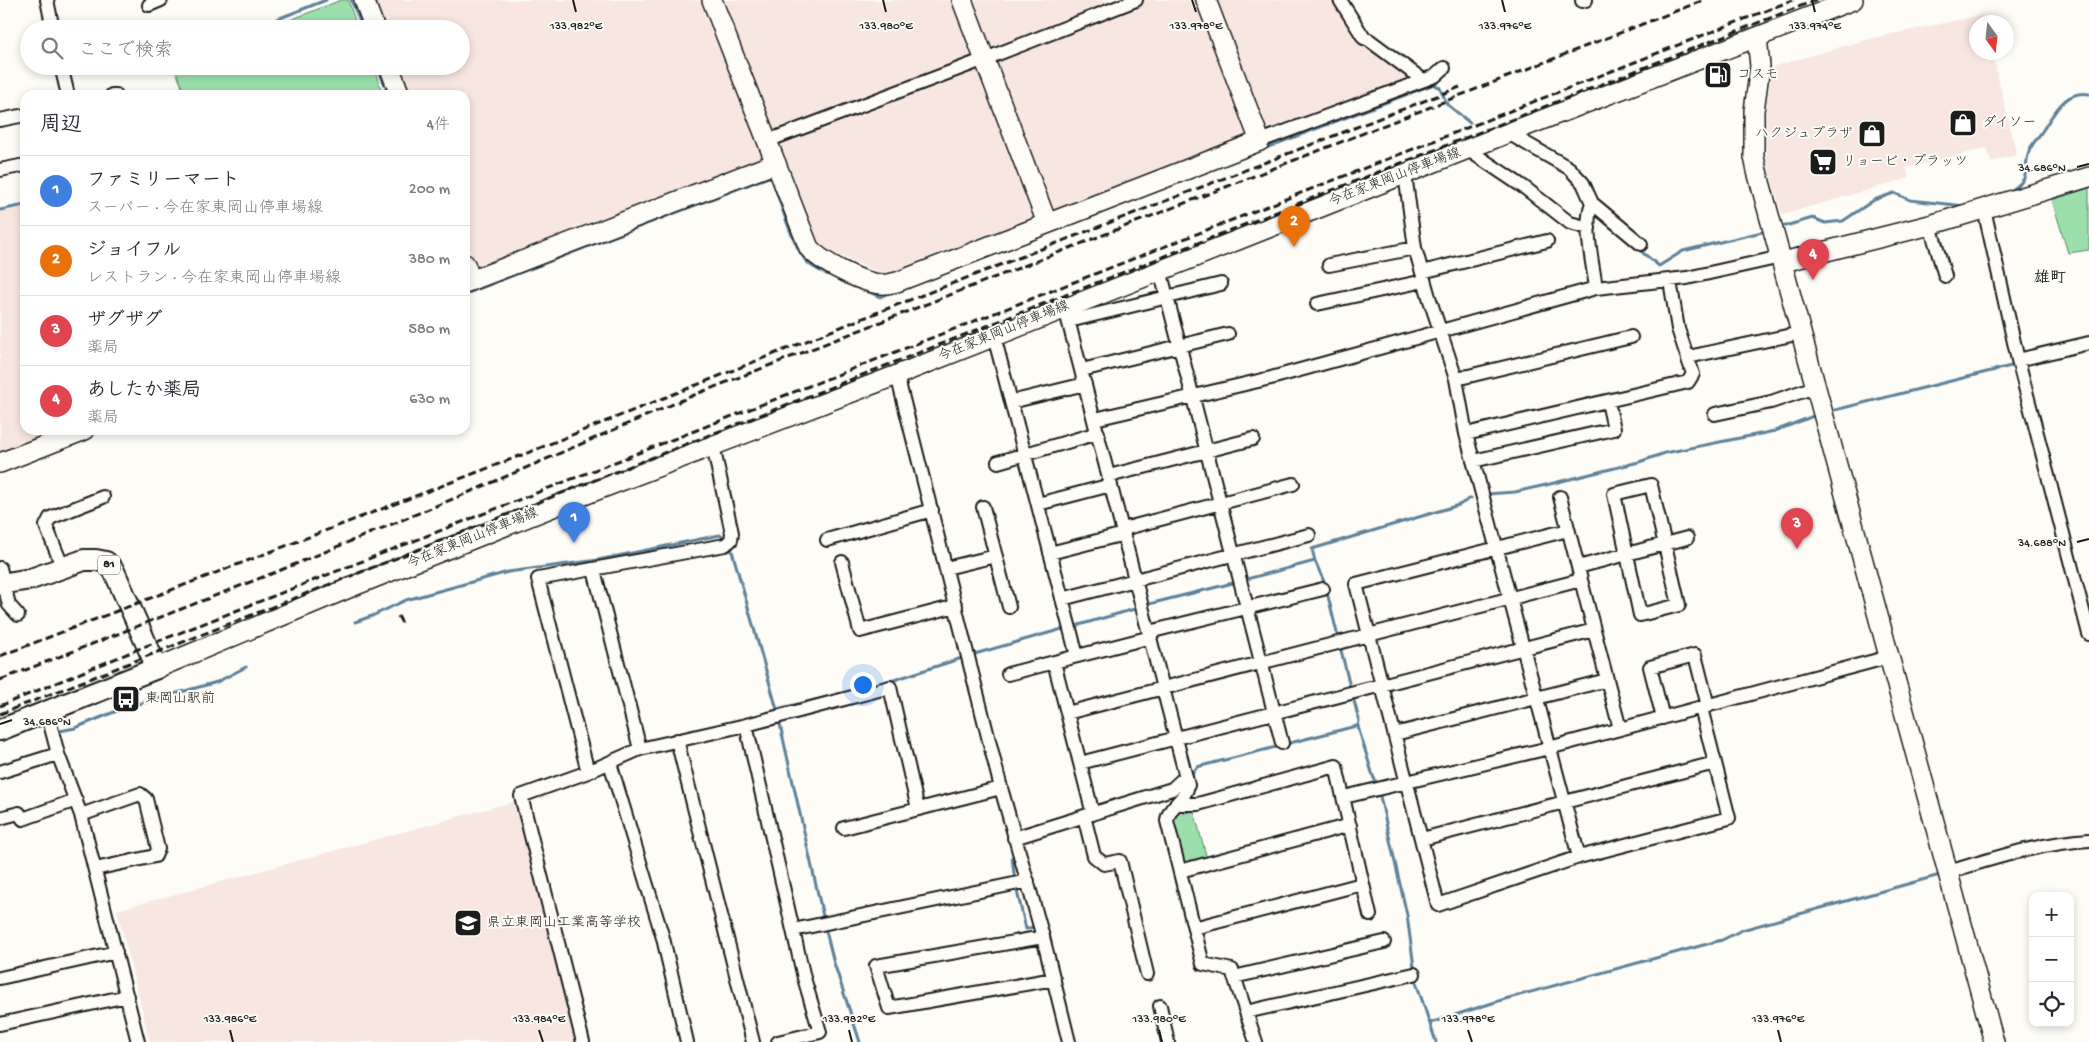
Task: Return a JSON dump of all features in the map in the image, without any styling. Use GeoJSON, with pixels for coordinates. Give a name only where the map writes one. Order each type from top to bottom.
{"type":"FeatureCollection","features":[{"type":"Feature","properties":{"kind":"main road","name":"81"},"geometry":{"type":"LineString","coordinates":[[1,579],[31,579],[84,560],[106,562],[114,570],[157,668]]}},
{"type":"Feature","properties":{"kind":"main road"},"geometry":{"type":"LineString","coordinates":[[0,730],[157,668]]}},
{"type":"Feature","properties":{"kind":"street"},"geometry":{"type":"LineString","coordinates":[[47,0],[51,20]]}},
{"type":"Feature","properties":{"kind":"street"},"geometry":{"type":"LineString","coordinates":[[364,0],[372,20]]}},
{"type":"Feature","properties":{"kind":"street"},"geometry":{"type":"LineString","coordinates":[[712,0],[808,248],[822,261],[870,282],[883,285],[897,282],[1260,141],[1435,76],[1444,68]]}},
{"type":"Feature","properties":{"kind":"street"},"geometry":{"type":"LineString","coordinates":[[962,0],[1046,223]]}},
{"type":"Feature","properties":{"kind":"street"},"geometry":{"type":"LineString","coordinates":[[766,141],[985,60],[1136,0]]}},
{"type":"Feature","properties":{"kind":"street"},"geometry":{"type":"LineString","coordinates":[[1206,0],[1260,141]]}},
{"type":"Feature","properties":{"kind":"street"},"geometry":{"type":"LineString","coordinates":[[1340,0],[1364,38],[1423,80]]}},
{"type":"Feature","properties":{"kind":"street"},"geometry":{"type":"LineString","coordinates":[[1582,0],[1582,2],[1586,0]]}},
{"type":"Feature","properties":{"kind":"street","name":"今在家東岡山停車場線"},"geometry":{"type":"LineString","coordinates":[[157,668],[356,585],[994,336],[1067,314],[1160,270],[1853,0]]}},
{"type":"Feature","properties":{"kind":"street"},"geometry":{"type":"LineString","coordinates":[[1757,37],[1760,66],[1754,111],[1754,157],[1756,171],[1782,259],[1815,387],[1994,1042]]}},
{"type":"Feature","properties":{"kind":"street"},"geometry":{"type":"LineString","coordinates":[[63,75],[67,90]]}},
{"type":"Feature","properties":{"kind":"street"},"geometry":{"type":"LineString","coordinates":[[392,75],[398,90]]}},
{"type":"Feature","properties":{"kind":"street"},"geometry":{"type":"LineString","coordinates":[[0,120],[20,116]]}},
{"type":"Feature","properties":{"kind":"street"},"geometry":{"type":"LineString","coordinates":[[1508,133],[1569,168],[1583,183],[1591,206],[1589,228],[1596,288]]}},
{"type":"Feature","properties":{"kind":"street"},"geometry":{"type":"LineString","coordinates":[[1467,149],[1525,188],[1570,223],[1589,228]]}},
{"type":"Feature","properties":{"kind":"street"},"geometry":{"type":"LineString","coordinates":[[470,275],[776,164]]}},
{"type":"Feature","properties":{"kind":"street"},"geometry":{"type":"LineString","coordinates":[[0,170],[20,165]]}},
{"type":"Feature","properties":{"kind":"street"},"geometry":{"type":"LineString","coordinates":[[1405,174],[1415,248],[1456,379],[1466,434],[1548,748],[1579,857]]}},
{"type":"Feature","properties":{"kind":"street"},"geometry":{"type":"LineString","coordinates":[[1095,419],[1271,378],[1596,288],[1670,281],[1782,259],[1930,225],[2089,177]]}},
{"type":"Feature","properties":{"kind":"street"},"geometry":{"type":"LineString","coordinates":[[1591,206],[1641,244]]}},
{"type":"Feature","properties":{"kind":"street"},"geometry":{"type":"LineString","coordinates":[[1984,209],[2019,363],[2089,634]]}},
{"type":"Feature","properties":{"kind":"street"},"geometry":{"type":"LineString","coordinates":[[1930,225],[1944,276]]}},
{"type":"Feature","properties":{"kind":"street"},"geometry":{"type":"LineString","coordinates":[[1317,304],[1423,277],[1547,242]]}},
{"type":"Feature","properties":{"kind":"street"},"geometry":{"type":"LineString","coordinates":[[1329,265],[1415,248]]}},
{"type":"Feature","properties":{"kind":"street"},"geometry":{"type":"LineString","coordinates":[[1160,270],[1282,743]]}},
{"type":"Feature","properties":{"kind":"street"},"geometry":{"type":"LineString","coordinates":[[1466,434],[1688,382],[1693,374],[1678,328],[1670,281]]}},
{"type":"Feature","properties":{"kind":"street"},"geometry":{"type":"LineString","coordinates":[[1221,284],[1167,297],[1067,314],[1186,776],[1188,790],[1168,815],[1167,821],[1203,964],[1232,970],[1256,1042]]}},
{"type":"Feature","properties":{"kind":"street"},"geometry":{"type":"LineString","coordinates":[[1688,357],[1801,333]]}},
{"type":"Feature","properties":{"kind":"street"},"geometry":{"type":"LineString","coordinates":[[1082,370],[1228,334]]}},
{"type":"Feature","properties":{"kind":"street"},"geometry":{"type":"LineString","coordinates":[[994,336],[1077,656]]}},
{"type":"Feature","properties":{"kind":"street"},"geometry":{"type":"LineString","coordinates":[[1456,379],[1631,337]]}},
{"type":"Feature","properties":{"kind":"street"},"geometry":{"type":"LineString","coordinates":[[2019,363],[2089,343]]}},
{"type":"Feature","properties":{"kind":"street"},"geometry":{"type":"LineString","coordinates":[[897,375],[1001,788],[1014,838],[1019,846],[1020,883],[1043,937],[1069,1042]]}},
{"type":"Feature","properties":{"kind":"street"},"geometry":{"type":"LineString","coordinates":[[1011,402],[1086,384]]}},
{"type":"Feature","properties":{"kind":"street"},"geometry":{"type":"LineString","coordinates":[[1715,414],[1771,402],[1815,387]]}},
{"type":"Feature","properties":{"kind":"street"},"geometry":{"type":"LineString","coordinates":[[1473,461],[1614,429],[1608,402]]}},
{"type":"Feature","properties":{"kind":"street"},"geometry":{"type":"LineString","coordinates":[[998,462],[1098,433]]}},
{"type":"Feature","properties":{"kind":"street"},"geometry":{"type":"LineString","coordinates":[[0,463],[72,435]]}},
{"type":"Feature","properties":{"kind":"street"},"geometry":{"type":"LineString","coordinates":[[1038,504],[1207,450],[1253,439]]}},
{"type":"Feature","properties":{"kind":"street"},"geometry":{"type":"LineString","coordinates":[[588,772],[538,579],[594,570],[728,542],[732,533],[713,446]]}},
{"type":"Feature","properties":{"kind":"street"},"geometry":{"type":"LineString","coordinates":[[1050,552],[1293,484]]}},
{"type":"Feature","properties":{"kind":"street"},"geometry":{"type":"LineString","coordinates":[[1651,485],[1679,606],[1640,614],[1627,554],[1614,494],[1651,485]]}},
{"type":"Feature","properties":{"kind":"street"},"geometry":{"type":"LineString","coordinates":[[63,568],[46,526],[50,518],[104,497]]}},
{"type":"Feature","properties":{"kind":"street"},"geometry":{"type":"LineString","coordinates":[[1560,497],[1620,730]]}},
{"type":"Feature","properties":{"kind":"street"},"geometry":{"type":"LineString","coordinates":[[983,507],[1009,607]]}},
{"type":"Feature","properties":{"kind":"street"},"geometry":{"type":"LineString","coordinates":[[827,540],[932,510]]}},
{"type":"Feature","properties":{"kind":"street"},"geometry":{"type":"LineString","coordinates":[[1568,530],[1356,584],[1438,905],[1579,857],[1729,818],[1715,763],[1695,655],[1650,667],[1664,718]]}},
{"type":"Feature","properties":{"kind":"street"},"geometry":{"type":"LineString","coordinates":[[1062,599],[1309,535]]}},
{"type":"Feature","properties":{"kind":"street"},"geometry":{"type":"LineString","coordinates":[[1067,713],[1509,598],[1627,554],[1687,538]]}},
{"type":"Feature","properties":{"kind":"street"},"geometry":{"type":"LineString","coordinates":[[946,568],[996,556]]}},
{"type":"Feature","properties":{"kind":"street"},"geometry":{"type":"LineString","coordinates":[[842,562],[860,631],[956,606]]}},
{"type":"Feature","properties":{"kind":"street"},"geometry":{"type":"LineString","coordinates":[[594,570],[640,749]]}},
{"type":"Feature","properties":{"kind":"street"},"geometry":{"type":"LineString","coordinates":[[1,579],[9,605],[18,615]]}},
{"type":"Feature","properties":{"kind":"street"},"geometry":{"type":"LineString","coordinates":[[1008,674],[1323,589]]}},
{"type":"Feature","properties":{"kind":"street"},"geometry":{"type":"LineString","coordinates":[[1080,763],[1594,630]]}},
{"type":"Feature","properties":{"kind":"street"},"geometry":{"type":"LineString","coordinates":[[1344,797],[1620,730],[1889,657]]}},
{"type":"Feature","properties":{"kind":"street"},"geometry":{"type":"LineString","coordinates":[[1054,662],[1080,763],[1094,856],[1104,864],[1120,861],[1147,974]]}},
{"type":"Feature","properties":{"kind":"street"},"geometry":{"type":"LineString","coordinates":[[1395,734],[1607,680]]}},
{"type":"Feature","properties":{"kind":"street"},"geometry":{"type":"LineString","coordinates":[[583,1042],[521,796],[588,772],[640,749],[716,733],[890,687],[918,809]]}},
{"type":"Feature","properties":{"kind":"street"},"geometry":{"type":"LineString","coordinates":[[47,712],[58,754],[82,815],[138,1042]]}},
{"type":"Feature","properties":{"kind":"street"},"geometry":{"type":"LineString","coordinates":[[746,725],[792,930],[822,1037],[778,1042]]}},
{"type":"Feature","properties":{"kind":"street"},"geometry":{"type":"LineString","coordinates":[[677,740],[753,1042]]}},
{"type":"Feature","properties":{"kind":"street"},"geometry":{"type":"LineString","coordinates":[[0,772],[58,754]]}},
{"type":"Feature","properties":{"kind":"street"},"geometry":{"type":"LineString","coordinates":[[610,763],[663,938],[687,1042]]}},
{"type":"Feature","properties":{"kind":"street"},"geometry":{"type":"LineString","coordinates":[[1422,839],[1715,763]]}},
{"type":"Feature","properties":{"kind":"street"},"geometry":{"type":"LineString","coordinates":[[1177,804],[1198,804],[1336,766],[1370,915]]}},
{"type":"Feature","properties":{"kind":"street"},"geometry":{"type":"LineString","coordinates":[[1014,838],[1087,818],[1172,789],[1186,776]]}},
{"type":"Feature","properties":{"kind":"street"},"geometry":{"type":"LineString","coordinates":[[844,828],[1001,788]]}},
{"type":"Feature","properties":{"kind":"street"},"geometry":{"type":"LineString","coordinates":[[82,815],[140,794],[146,799],[158,849],[155,856],[96,869]]}},
{"type":"Feature","properties":{"kind":"street"},"geometry":{"type":"LineString","coordinates":[[0,818],[19,813],[23,819],[76,800]]}},
{"type":"Feature","properties":{"kind":"street"},"geometry":{"type":"LineString","coordinates":[[1180,871],[1350,826]]}},
{"type":"Feature","properties":{"kind":"street"},"geometry":{"type":"LineString","coordinates":[[1948,872],[2023,849],[2089,840]]}},
{"type":"Feature","properties":{"kind":"street"},"geometry":{"type":"LineString","coordinates":[[792,930],[1020,883]]}},
{"type":"Feature","properties":{"kind":"street"},"geometry":{"type":"LineString","coordinates":[[1194,928],[1362,884]]}},
{"type":"Feature","properties":{"kind":"street"},"geometry":{"type":"LineString","coordinates":[[1043,937],[876,966],[889,1008],[1054,979]]}},
{"type":"Feature","properties":{"kind":"street"},"geometry":{"type":"LineString","coordinates":[[1234,977],[1384,942]]}},
{"type":"Feature","properties":{"kind":"street"},"geometry":{"type":"LineString","coordinates":[[0,978],[116,952]]}},
{"type":"Feature","properties":{"kind":"street"},"geometry":{"type":"LineString","coordinates":[[1246,1012],[1414,974]]}},
{"type":"Feature","properties":{"kind":"street"},"geometry":{"type":"LineString","coordinates":[[0,1024],[127,996]]}},
{"type":"Feature","properties":{"kind":"street"},"geometry":{"type":"LineString","coordinates":[[1160,1006],[1168,1042]]}},
{"type":"Feature","properties":{"kind":"shaded area"},"geometry":{"type":"Polygon","coordinates":[[[374,0],[1336,0],[1349,30],[1407,79],[884,275],[820,247],[783,150],[477,269],[470,251],[470,90],[408,90],[402,75],[470,75],[470,20],[382,20],[374,0]]]}},
{"type":"Feature","properties":{"kind":"shaded area"},"geometry":{"type":"Polygon","coordinates":[[[1969,18],[1969,60],[1994,60],[2017,155],[1991,162],[1987,148],[1906,168],[1909,178],[1782,215],[1767,162],[1764,124],[1772,67],[1865,40],[1969,18]]]}},
{"type":"Feature","properties":{"kind":"shaded area"},"geometry":{"type":"Polygon","coordinates":[[[20,208],[20,435],[47,435],[0,453],[0,212],[20,208]]]}},
{"type":"Feature","properties":{"kind":"shaded area"},"geometry":{"type":"Polygon","coordinates":[[[516,801],[576,1042],[150,1042],[117,910],[516,801]]]}},
{"type":"Feature","properties":{"kind":"green space"},"geometry":{"type":"Polygon","coordinates":[[[341,0],[348,0],[355,20],[290,20],[341,0]]]}},
{"type":"Feature","properties":{"kind":"green space"},"geometry":{"type":"Polygon","coordinates":[[[177,75],[376,75],[381,90],[183,90],[177,75]]]}},
{"type":"Feature","properties":{"kind":"green space"},"geometry":{"type":"Polygon","coordinates":[[[2089,188],[2089,250],[2068,253],[2052,200],[2089,188]]]}},
{"type":"Feature","properties":{"kind":"green space"},"geometry":{"type":"Polygon","coordinates":[[[1194,811],[1207,859],[1190,863],[1184,861],[1174,821],[1176,815],[1194,811]]]}},
{"type":"Feature","properties":{"kind":"waterway"},"geometry":{"type":"LineString","coordinates":[[275,20],[326,0]]}},
{"type":"Feature","properties":{"kind":"waterway"},"geometry":{"type":"LineString","coordinates":[[351,0],[359,20]]}},
{"type":"Feature","properties":{"kind":"waterway"},"geometry":{"type":"LineString","coordinates":[[381,75],[387,90]]}},
{"type":"Feature","properties":{"kind":"waterway"},"geometry":{"type":"LineString","coordinates":[[1263,149],[1434,84],[1440,88],[1447,104],[1470,123]]}},
{"type":"Feature","properties":{"kind":"waterway"},"geometry":{"type":"LineString","coordinates":[[2009,192],[2025,177],[2030,149],[2056,110],[2073,96],[2089,94]]}},
{"type":"Feature","properties":{"kind":"waterway"},"geometry":{"type":"LineString","coordinates":[[470,292],[771,176],[792,235],[802,256],[814,268],[836,278]]}},
{"type":"Feature","properties":{"kind":"waterway"},"geometry":{"type":"LineString","coordinates":[[1785,226],[1813,218],[1825,223],[1843,221],[1874,200],[1894,193],[1910,200],[1965,206]]}},
{"type":"Feature","properties":{"kind":"waterway"},"geometry":{"type":"LineString","coordinates":[[0,210],[20,206]]}},
{"type":"Feature","properties":{"kind":"waterway"},"geometry":{"type":"LineString","coordinates":[[1637,248],[1659,266],[1683,251],[1766,231]]}},
{"type":"Feature","properties":{"kind":"waterway"},"geometry":{"type":"LineString","coordinates":[[860,288],[880,297],[891,292]]}},
{"type":"Feature","properties":{"kind":"waterway"},"geometry":{"type":"LineString","coordinates":[[1835,410],[2015,365]]}},
{"type":"Feature","properties":{"kind":"waterway"},"geometry":{"type":"LineString","coordinates":[[1487,494],[1515,492],[1639,462],[1665,453],[1775,431],[1816,415]]}},
{"type":"Feature","properties":{"kind":"waterway"},"geometry":{"type":"LineString","coordinates":[[1243,580],[1315,561],[1312,549],[1459,505],[1471,498]]}},
{"type":"Feature","properties":{"kind":"waterway"},"geometry":{"type":"LineString","coordinates":[[355,622],[406,600],[508,572],[598,560],[720,535],[725,540]]}},
{"type":"Feature","properties":{"kind":"waterway"},"geometry":{"type":"LineString","coordinates":[[730,544],[778,713]]}},
{"type":"Feature","properties":{"kind":"waterway"},"geometry":{"type":"LineString","coordinates":[[1315,561],[1325,584],[1338,637]]}},
{"type":"Feature","properties":{"kind":"waterway"},"geometry":{"type":"LineString","coordinates":[[1149,604],[1237,582]]}},
{"type":"Feature","properties":{"kind":"waterway"},"geometry":{"type":"LineString","coordinates":[[1072,627],[1138,608]]}},
{"type":"Feature","properties":{"kind":"waterway"},"geometry":{"type":"LineString","coordinates":[[971,655],[1066,628]]}},
{"type":"Feature","properties":{"kind":"waterway"},"geometry":{"type":"LineString","coordinates":[[1340,646],[1351,691]]}},
{"type":"Feature","properties":{"kind":"waterway"},"geometry":{"type":"LineString","coordinates":[[888,682],[965,657]]}},
{"type":"Feature","properties":{"kind":"waterway"},"geometry":{"type":"LineString","coordinates":[[55,732],[75,728],[124,708],[217,682],[246,667]]}},
{"type":"Feature","properties":{"kind":"waterway"},"geometry":{"type":"LineString","coordinates":[[777,709],[828,697]]}},
{"type":"Feature","properties":{"kind":"waterway"},"geometry":{"type":"LineString","coordinates":[[1353,697],[1359,720],[1358,727],[1373,776],[1378,786]]}},
{"type":"Feature","properties":{"kind":"waterway"},"geometry":{"type":"LineString","coordinates":[[779,720],[824,921]]}},
{"type":"Feature","properties":{"kind":"waterway"},"geometry":{"type":"LineString","coordinates":[[1286,744],[1358,727]]}},
{"type":"Feature","properties":{"kind":"waterway"},"geometry":{"type":"LineString","coordinates":[[1192,774],[1197,767],[1280,746]]}},
{"type":"Feature","properties":{"kind":"waterway"},"geometry":{"type":"LineString","coordinates":[[1379,792],[1407,915],[1416,982],[1436,1042]]}},
{"type":"Feature","properties":{"kind":"waterway"},"geometry":{"type":"LineString","coordinates":[[1012,857],[1015,881]]}},
{"type":"Feature","properties":{"kind":"waterway"},"geometry":{"type":"LineString","coordinates":[[1430,1023],[1505,999],[1722,940],[1742,930],[1940,875]]}},
{"type":"Feature","properties":{"kind":"waterway"},"geometry":{"type":"LineString","coordinates":[[1016,887],[1026,929],[1033,927]]}},
{"type":"Feature","properties":{"kind":"waterway"},"geometry":{"type":"LineString","coordinates":[[825,927],[834,963],[860,1042]]}},
{"type":"Feature","properties":{"kind":"railway"},"geometry":{"type":"LineString","coordinates":[[0,680],[281,570],[477,489],[699,393],[1704,0]]}},
{"type":"Feature","properties":{"kind":"railway"},"geometry":{"type":"LineString","coordinates":[[0,706],[141,648],[1793,0]]}},
{"type":"Feature","properties":{"kind":"railway"},"geometry":{"type":"LineString","coordinates":[[0,714],[1816,0]]}},
{"type":"Feature","properties":{"kind":"railway"},"geometry":{"type":"LineString","coordinates":[[0,656],[522,455],[876,313],[1460,87]]}},
{"type":"Feature","properties":{"kind":"railway"},"geometry":{"type":"LineString","coordinates":[[398,616],[403,625]]}},
{"type":"Feature","properties":{"kind":"place","name":"コスモ"},"geometry":{"type":"Point","coordinates":[1718,75]}},
{"type":"Feature","properties":{"kind":"place","name":"ダイソー"},"geometry":{"type":"Point","coordinates":[1963,123]}},
{"type":"Feature","properties":{"kind":"place","name":"ハクジュプラザ"},"geometry":{"type":"Point","coordinates":[1872,134]}},
{"type":"Feature","properties":{"kind":"place","name":"リョービ・プラッツ"},"geometry":{"type":"Point","coordinates":[1823,162]}},
{"type":"Feature","properties":{"kind":"place","name":"ジョイフル"},"geometry":{"type":"Point","coordinates":[1294,247]}},
{"type":"Feature","properties":{"kind":"place","name":"あしたか薬局"},"geometry":{"type":"Point","coordinates":[1813,280]}},
{"type":"Feature","properties":{"kind":"place","name":"ファミリーマート"},"geometry":{"type":"Point","coordinates":[574,543]}},
{"type":"Feature","properties":{"kind":"place","name":"ザグザグ"},"geometry":{"type":"Point","coordinates":[1797,549]}},
{"type":"Feature","properties":{"kind":"place","name":"東岡山駅前"},"geometry":{"type":"Point","coordinates":[126,699]}},
{"type":"Feature","properties":{"kind":"place","name":"県立東岡山工業高等学校"},"geometry":{"type":"Point","coordinates":[468,923]}},
{"type":"Feature","properties":{"kind":"district","name":"雄町"},"geometry":{"type":"Point","coordinates":[2050,279]}}]}
